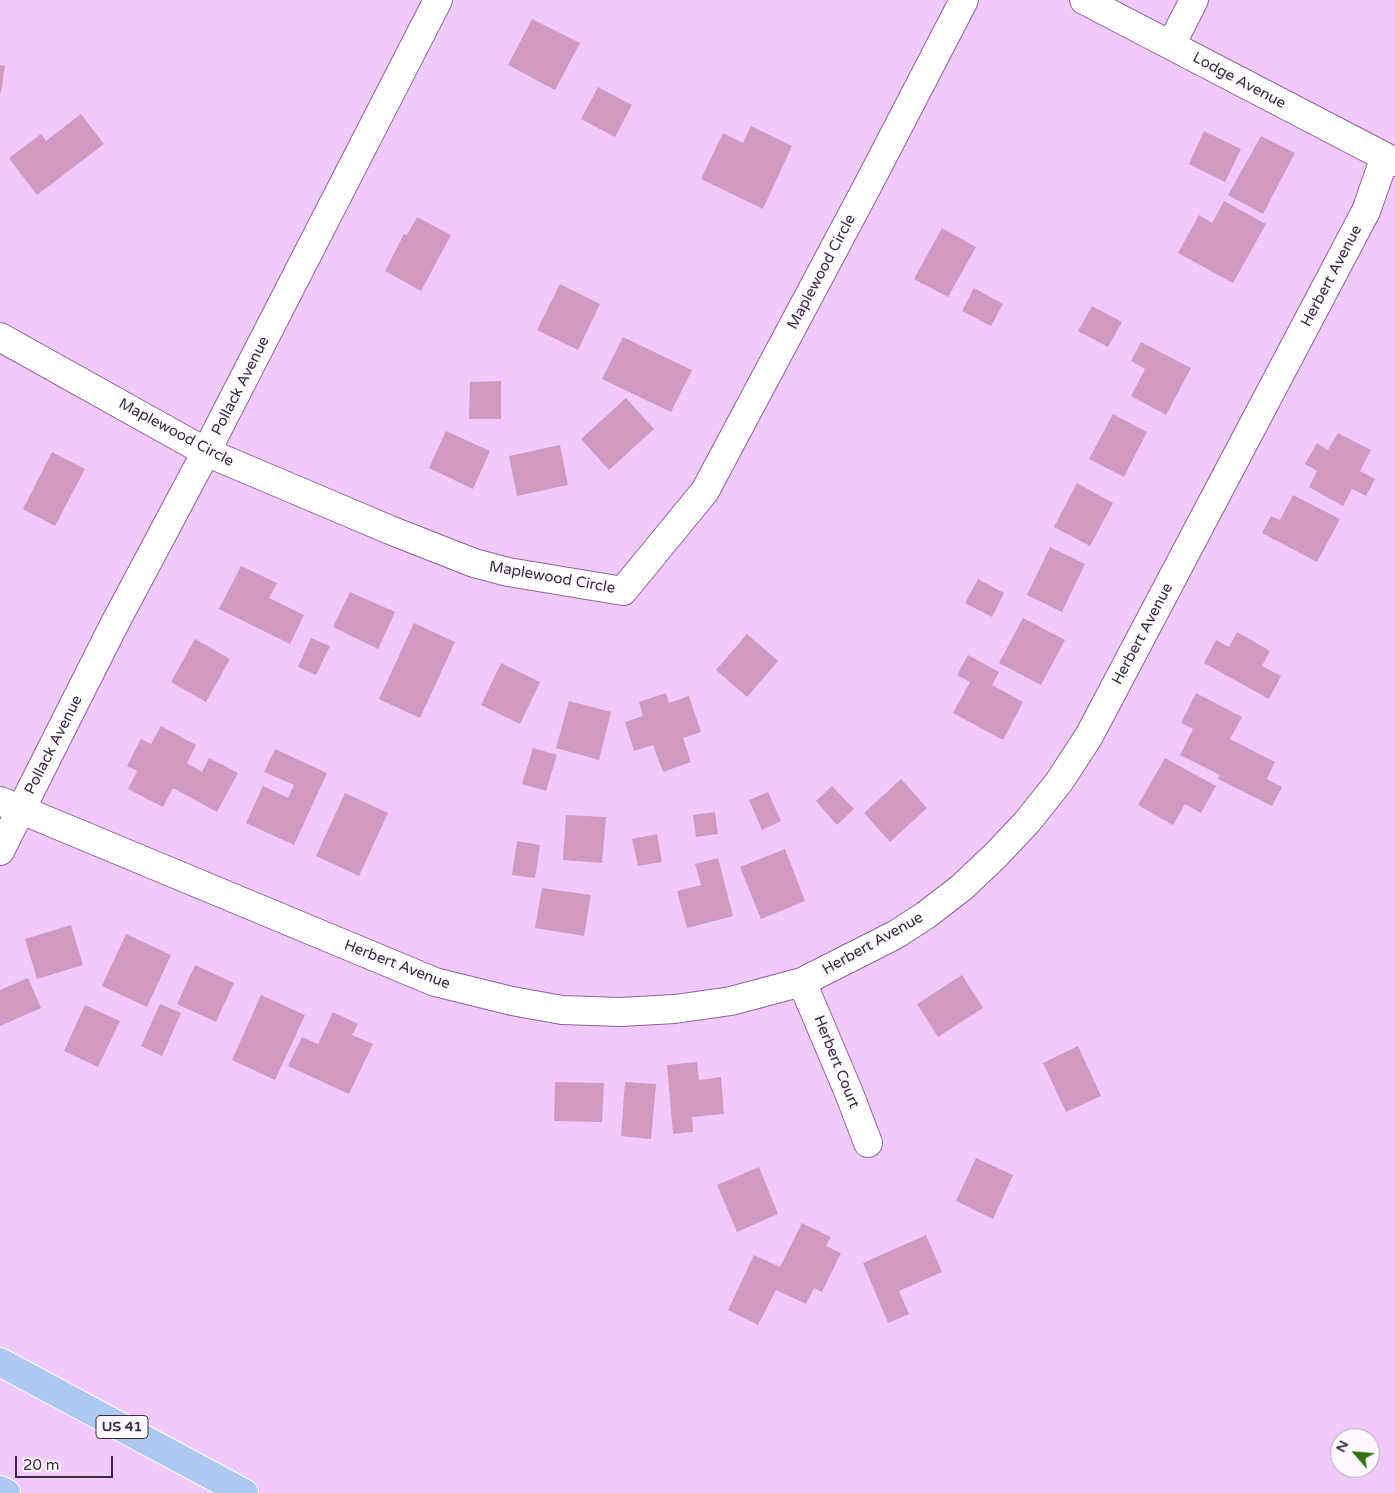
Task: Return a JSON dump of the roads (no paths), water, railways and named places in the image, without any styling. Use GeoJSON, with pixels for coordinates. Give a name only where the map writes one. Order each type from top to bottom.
{"type":"FeatureCollection","features":[{"type":"Feature","properties":{"kind":"highway","name":"US 41"},"geometry":{"type":"LineString","coordinates":[[0,1362],[244,1493]]}},
{"type":"Feature","properties":{"kind":"highway"},"geometry":{"type":"LineString","coordinates":[[0,1490],[6,1493]]}},
{"type":"Feature","properties":{"kind":"street","name":"Pollack Avenue"},"geometry":{"type":"LineString","coordinates":[[0,851],[11,806],[114,625],[206,452],[438,0]]}},
{"type":"Feature","properties":{"kind":"street","name":"Maplewood Circle"},"geometry":{"type":"LineString","coordinates":[[0,336],[206,452],[390,530],[474,563],[508,572],[623,591],[705,491],[964,0]]}},
{"type":"Feature","properties":{"kind":"street","name":"Lodge Avenue"},"geometry":{"type":"LineString","coordinates":[[1084,0],[1390,160]]}},
{"type":"Feature","properties":{"kind":"street"},"geometry":{"type":"LineString","coordinates":[[1170,45],[1194,0]]}},
{"type":"Feature","properties":{"kind":"street","name":"Herbert Avenue"},"geometry":{"type":"LineString","coordinates":[[11,806],[435,982],[512,1001],[562,1010],[620,1012],[675,1009],[731,1001],[802,982],[895,935],[926,915],[996,856],[1027,822],[1059,782],[1089,736],[1366,211],[1390,160]]}},
{"type":"Feature","properties":{"kind":"street","name":"Herbert Court"},"geometry":{"type":"LineString","coordinates":[[802,982],[868,1143]]}}]}
